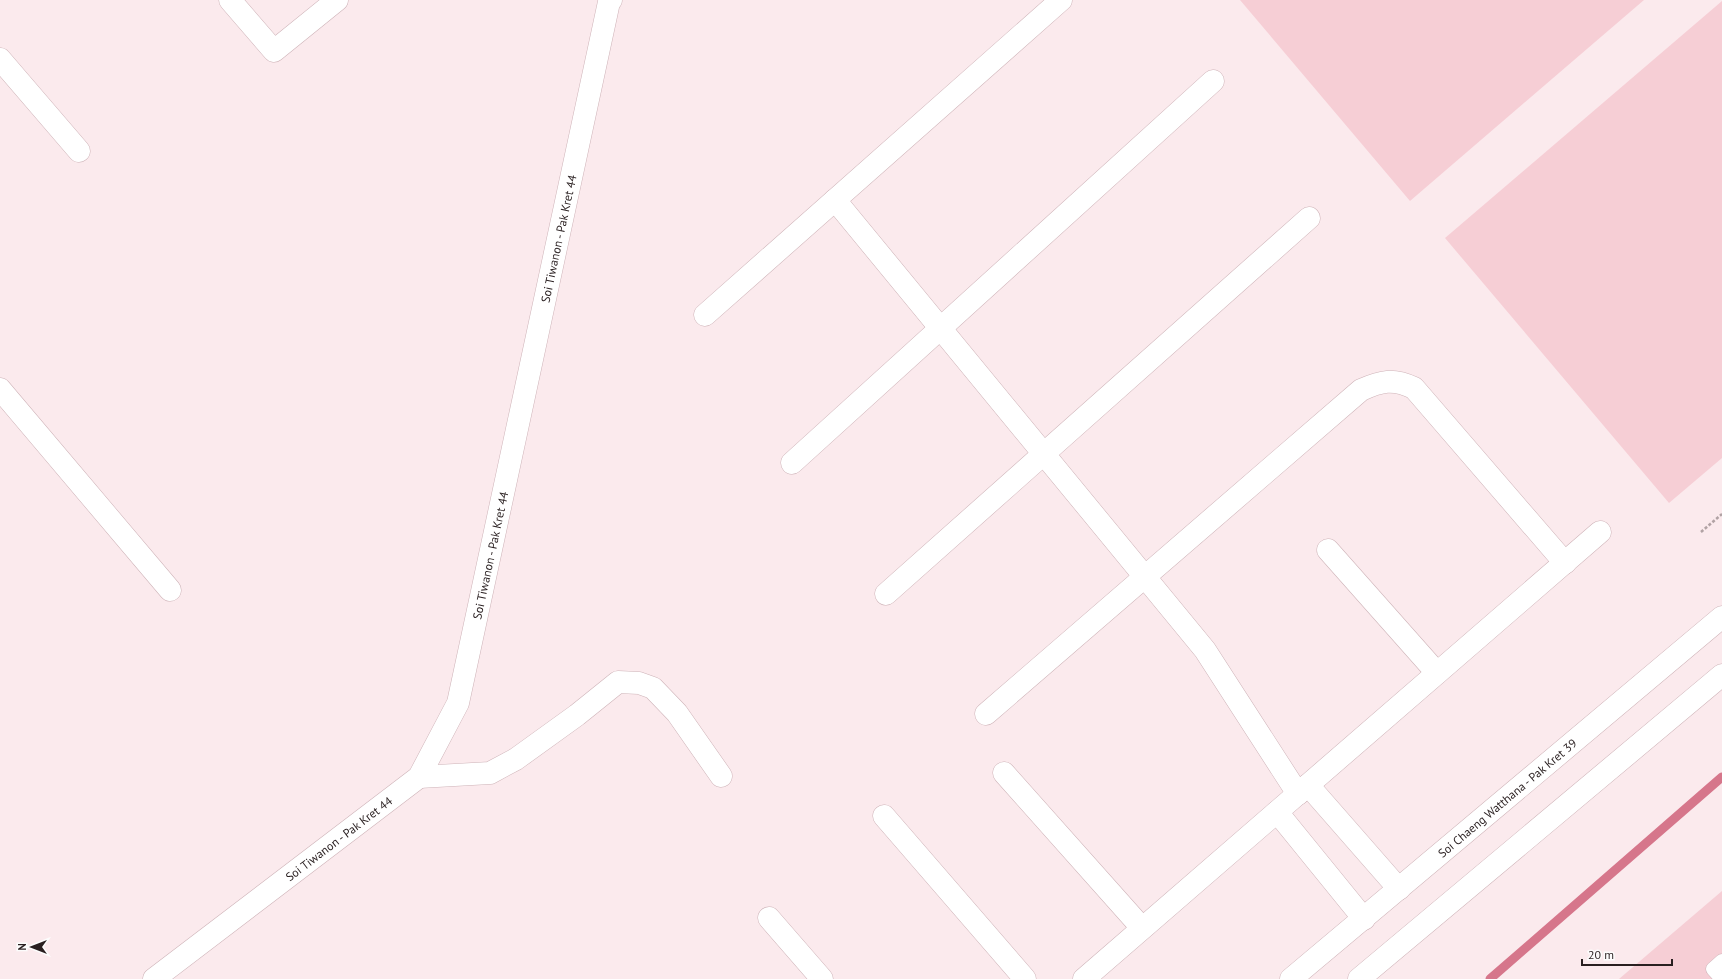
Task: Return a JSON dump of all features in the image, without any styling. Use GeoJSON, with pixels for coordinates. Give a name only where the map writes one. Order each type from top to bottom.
{"type":"FeatureCollection","features":[{"type":"Feature","properties":{"kind":"street"},"geometry":{"type":"LineString","coordinates":[[230,0],[274,51],[337,0]]}},
{"type":"Feature","properties":{"kind":"street"},"geometry":{"type":"LineString","coordinates":[[705,315],[1060,0]]}},
{"type":"Feature","properties":{"kind":"street","name":"Soi Tiwanon - Pak Kret 44"},"geometry":{"type":"LineString","coordinates":[[154,979],[419,777],[458,703],[610,1]]}},
{"type":"Feature","properties":{"kind":"street"},"geometry":{"type":"LineString","coordinates":[[0,59],[79,151]]}},
{"type":"Feature","properties":{"kind":"street"},"geometry":{"type":"LineString","coordinates":[[792,463],[1213,81]]}},
{"type":"Feature","properties":{"kind":"street"},"geometry":{"type":"LineString","coordinates":[[835,200],[1144,577],[1206,650],[1303,789],[1398,889]]}},
{"type":"Feature","properties":{"kind":"street"},"geometry":{"type":"LineString","coordinates":[[886,594],[1309,218]]}},
{"type":"Feature","properties":{"kind":"street"},"geometry":{"type":"LineString","coordinates":[[986,714],[1361,390],[1379,382],[1402,382],[1414,388],[1565,563]]}},
{"type":"Feature","properties":{"kind":"street"},"geometry":{"type":"LineString","coordinates":[[0,389],[170,590]]}},
{"type":"Feature","properties":{"kind":"street"},"geometry":{"type":"LineString","coordinates":[[1084,979],[1600,532]]}},
{"type":"Feature","properties":{"kind":"street"},"geometry":{"type":"LineString","coordinates":[[1328,550],[1437,673]]}},
{"type":"Feature","properties":{"kind":"street","name":"Soi Chaeng Watthana - Pak Kret 39"},"geometry":{"type":"LineString","coordinates":[[1292,979],[1722,617]]}},
{"type":"Feature","properties":{"kind":"street"},"geometry":{"type":"LineString","coordinates":[[1359,979],[1722,675]]}},
{"type":"Feature","properties":{"kind":"street"},"geometry":{"type":"LineString","coordinates":[[419,777],[490,773],[516,759],[577,715],[618,682],[639,683],[653,688],[677,712],[721,776]]}},
{"type":"Feature","properties":{"kind":"street"},"geometry":{"type":"LineString","coordinates":[[1004,773],[1142,928]]}},
{"type":"Feature","properties":{"kind":"street"},"geometry":{"type":"LineString","coordinates":[[1277,812],[1364,918]]}},
{"type":"Feature","properties":{"kind":"street"},"geometry":{"type":"LineString","coordinates":[[884,816],[1025,979]]}},
{"type":"Feature","properties":{"kind":"street"},"geometry":{"type":"LineString","coordinates":[[769,918],[822,979]]}},
{"type":"Feature","properties":{"kind":"lane"},"geometry":{"type":"LineString","coordinates":[[1722,961],[1713,969],[1722,979]]}},
{"type":"Feature","properties":{"kind":"path"},"geometry":{"type":"LineString","coordinates":[[1701,532],[1722,514]]}},
{"type":"Feature","properties":{"kind":"shaded area"},"geometry":{"type":"Polygon","coordinates":[[[1240,0],[1644,0],[1410,201],[1240,0]]]}},
{"type":"Feature","properties":{"kind":"shaded area"},"geometry":{"type":"Polygon","coordinates":[[[1722,1],[1722,458],[1669,503],[1445,238],[1722,1]]]}},
{"type":"Feature","properties":{"kind":"shaded area"},"geometry":{"type":"Polygon","coordinates":[[[1722,891],[1722,979],[1619,979],[1722,891]]]}},
{"type":"Feature","properties":{"kind":"waterway"},"geometry":{"type":"LineString","coordinates":[[1490,979],[1722,777]]}}]}
